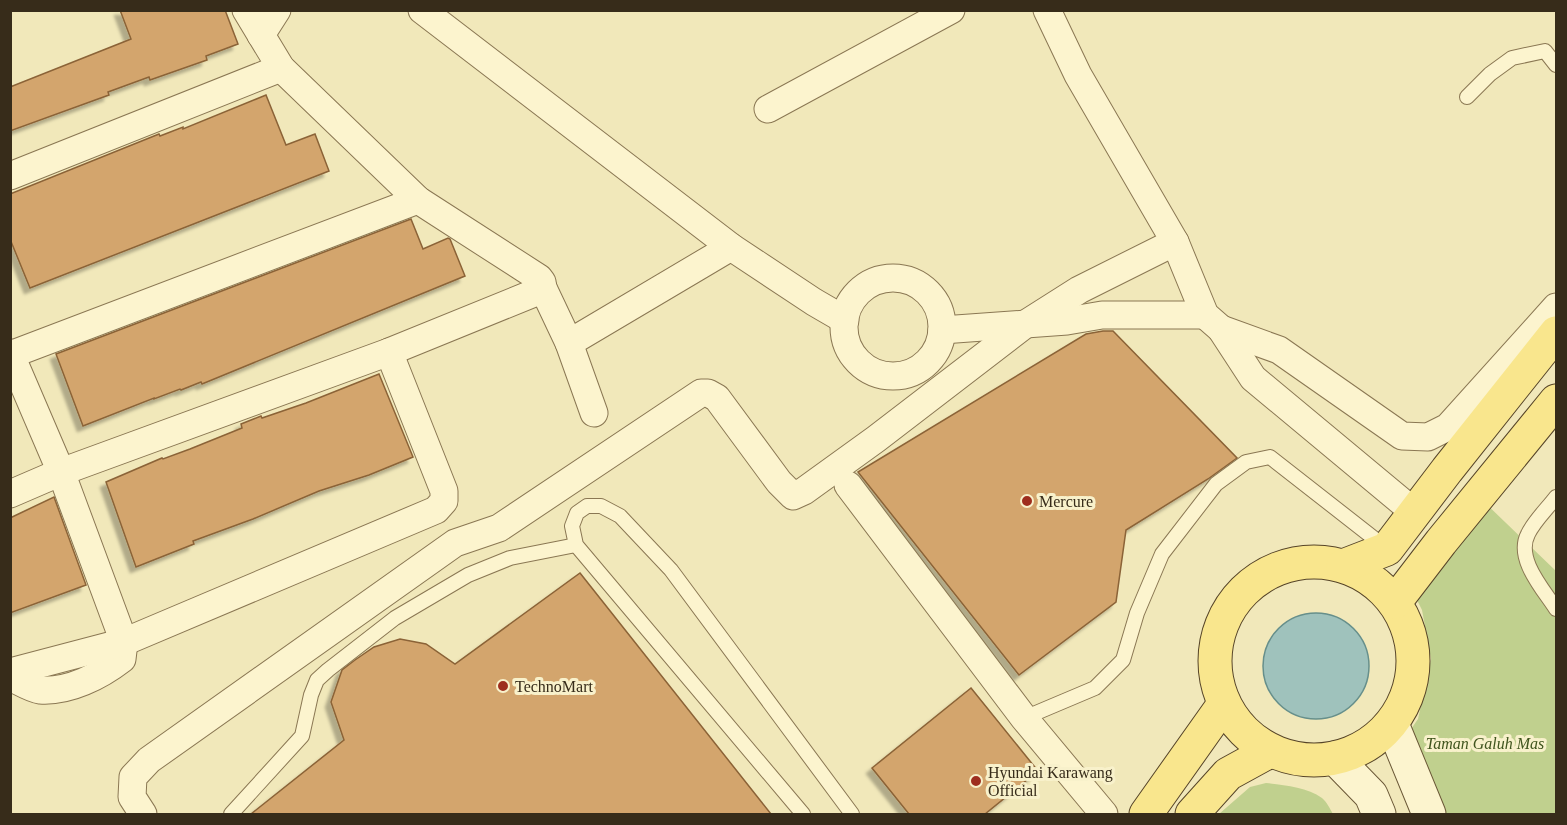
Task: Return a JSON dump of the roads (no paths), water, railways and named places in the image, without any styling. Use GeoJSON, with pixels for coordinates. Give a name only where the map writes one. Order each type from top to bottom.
{"type":"FeatureCollection","features":[{"type":"Feature","properties":{"kind":"main road"},"geometry":{"type":"LineString","coordinates":[[1343,566],[1387,549],[1557,333]]}},
{"type":"Feature","properties":{"kind":"main road"},"geometry":{"type":"LineString","coordinates":[[1395,602],[1441,542],[1557,401]]}},
{"type":"Feature","properties":{"kind":"main road"},"geometry":{"type":"LineString","coordinates":[[1311,561],[1343,566],[1373,579],[1395,602],[1410,631],[1414,663],[1408,695],[1392,724],[1366,746],[1335,758],[1302,760],[1270,751],[1243,731],[1224,704],[1215,672],[1217,639],[1230,608],[1251,584],[1280,568],[1311,561]]}},
{"type":"Feature","properties":{"kind":"main road"},"geometry":{"type":"LineString","coordinates":[[1146,814],[1224,704]]}},
{"type":"Feature","properties":{"kind":"main road"},"geometry":{"type":"LineString","coordinates":[[1392,724],[1429,814]]}},
{"type":"Feature","properties":{"kind":"main road"},"geometry":{"type":"LineString","coordinates":[[1192,814],[1228,774],[1270,751]]}},
{"type":"Feature","properties":{"kind":"main road"},"geometry":{"type":"LineString","coordinates":[[1335,758],[1375,805]]}},
{"type":"Feature","properties":{"kind":"main road"},"geometry":{"type":"LineString","coordinates":[[1375,805],[1374,784],[1381,776],[1391,771],[1411,769]]}},
{"type":"Feature","properties":{"kind":"street"},"geometry":{"type":"LineString","coordinates":[[246,10],[281,68],[418,200],[542,282],[569,343],[594,413]]}},
{"type":"Feature","properties":{"kind":"street"},"geometry":{"type":"LineString","coordinates":[[261,34],[277,10]]}},
{"type":"Feature","properties":{"kind":"street"},"geometry":{"type":"LineString","coordinates":[[422,10],[730,247],[845,320]]}},
{"type":"Feature","properties":{"kind":"street"},"geometry":{"type":"LineString","coordinates":[[768,109],[951,10]]}},
{"type":"Feature","properties":{"kind":"street"},"geometry":{"type":"LineString","coordinates":[[1047,10],[1078,75],[1175,242],[1213,322],[1253,378],[1414,512]]}},
{"type":"Feature","properties":{"kind":"street"},"geometry":{"type":"LineString","coordinates":[[10,176],[281,68]]}},
{"type":"Feature","properties":{"kind":"street"},"geometry":{"type":"LineString","coordinates":[[10,677],[38,690],[79,683],[107,670],[122,659],[124,642],[61,472],[11,354],[418,200]]}},
{"type":"Feature","properties":{"kind":"street"},"geometry":{"type":"LineString","coordinates":[[143,814],[132,797],[133,777],[149,760],[455,543],[499,528],[701,393],[708,393],[717,398],[779,482],[794,496],[876,439],[1027,323],[1079,290],[1175,242]]}},
{"type":"Feature","properties":{"kind":"street"},"geometry":{"type":"LineString","coordinates":[[569,343],[730,247]]}},
{"type":"Feature","properties":{"kind":"street"},"geometry":{"type":"LineString","coordinates":[[889,278],[903,279],[916,284],[936,303],[941,316],[942,330],[933,356],[923,366],[910,373],[897,376],[883,375],[858,362],[850,351],[845,338],[845,320],[854,298],[863,288],[889,278]]}},
{"type":"Feature","properties":{"kind":"street"},"geometry":{"type":"LineString","coordinates":[[10,494],[61,472],[390,352],[543,288]]}},
{"type":"Feature","properties":{"kind":"street"},"geometry":{"type":"LineString","coordinates":[[942,330],[1067,321],[1101,315],[1213,322],[1279,350],[1402,436],[1428,437],[1448,427],[1557,307]]}},
{"type":"Feature","properties":{"kind":"street"},"geometry":{"type":"LineString","coordinates":[[10,672],[124,642],[436,510],[444,501],[444,491],[390,352]]}},
{"type":"Feature","properties":{"kind":"street"},"geometry":{"type":"LineString","coordinates":[[848,484],[1024,718],[1104,814]]}},
{"type":"Feature","properties":{"kind":"lane"},"geometry":{"type":"LineString","coordinates":[[1467,97],[1490,74],[1512,58],[1545,51],[1557,64]]}},
{"type":"Feature","properties":{"kind":"lane"},"geometry":{"type":"LineString","coordinates":[[1024,718],[1095,688],[1123,660],[1137,613],[1162,554],[1216,484],[1246,462],[1270,457],[1387,549]]}},
{"type":"Feature","properties":{"kind":"lane"},"geometry":{"type":"LineString","coordinates":[[1557,497],[1527,535],[1525,551],[1528,566],[1557,609]]}},
{"type":"Feature","properties":{"kind":"lane"},"geometry":{"type":"LineString","coordinates":[[803,814],[576,545],[572,526],[576,513],[587,506],[601,506],[620,516],[671,570],[852,814]]}},
{"type":"Feature","properties":{"kind":"lane"},"geometry":{"type":"LineString","coordinates":[[231,814],[302,736],[311,695],[317,680],[328,670],[395,618],[468,575],[510,558],[576,545]]}},
{"type":"Feature","properties":{"kind":"water"},"geometry":{"type":"Polygon","coordinates":[[[1316,613],[1336,617],[1353,629],[1365,646],[1369,666],[1365,686],[1353,703],[1336,715],[1316,719],[1296,715],[1279,703],[1267,686],[1263,666],[1267,646],[1279,629],[1296,617],[1316,613]]]}},
{"type":"Feature","properties":{"kind":"place","name":"Mercure"},"geometry":{"type":"Point","coordinates":[1027,501]}},
{"type":"Feature","properties":{"kind":"place","name":"TechnoMart"},"geometry":{"type":"Point","coordinates":[503,686]}},
{"type":"Feature","properties":{"kind":"place","name":"Hyundai Karawang Official"},"geometry":{"type":"Point","coordinates":[976,781]}},
{"type":"Feature","properties":{"kind":"park label","name":"Taman Galuh Mas"},"geometry":{"type":"Point","coordinates":[1485,743]}}]}
